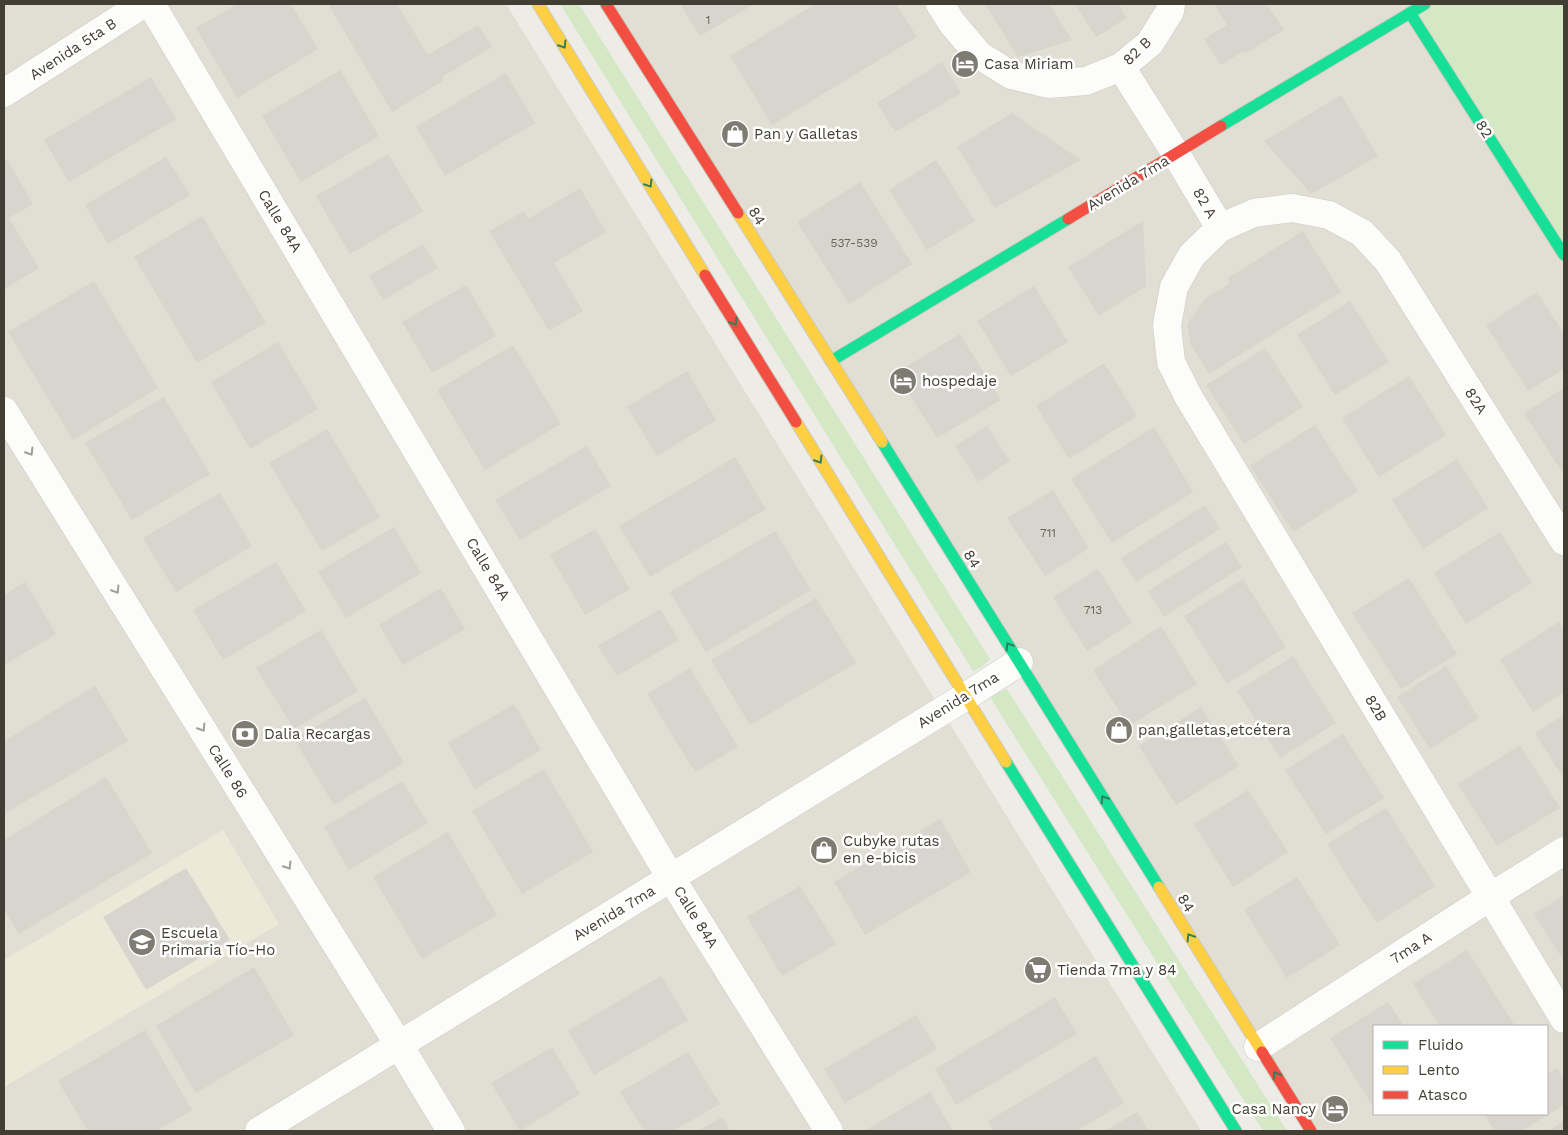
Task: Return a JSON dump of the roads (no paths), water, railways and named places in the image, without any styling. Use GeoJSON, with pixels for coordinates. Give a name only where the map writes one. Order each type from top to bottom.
{"type":"FeatureCollection","features":[{"type":"Feature","properties":{"kind":"main road"},"geometry":{"type":"LineString","coordinates":[[538,4],[965,697],[1236,1131]]}},
{"type":"Feature","properties":{"kind":"main road","name":"84"},"geometry":{"type":"LineString","coordinates":[[606,4],[831,361],[1310,1131]]}},
{"type":"Feature","properties":{"kind":"main road","name":"Avenida 7ma"},"geometry":{"type":"LineString","coordinates":[[831,361],[1176,154],[1413,7]]}},
{"type":"Feature","properties":{"kind":"main road","name":"82"},"geometry":{"type":"LineString","coordinates":[[1413,7],[1564,255]]}},
{"type":"Feature","properties":{"kind":"street","name":"Avenida 5ta B"},"geometry":{"type":"LineString","coordinates":[[4,93],[143,4]]}},
{"type":"Feature","properties":{"kind":"street","name":"Calle 84A"},"geometry":{"type":"LineString","coordinates":[[151,4],[672,878],[829,1131]]}},
{"type":"Feature","properties":{"kind":"street","name":"82 B"},"geometry":{"type":"LineString","coordinates":[[940,4],[952,23],[979,55],[1011,75],[1048,84],[1086,81],[1121,67],[1150,43],[1170,11],[1171,4]]}},
{"type":"Feature","properties":{"kind":"street","name":"82 A"},"geometry":{"type":"LineString","coordinates":[[1121,67],[1220,228],[1254,212],[1292,208],[1330,215],[1362,233],[1388,261]]}},
{"type":"Feature","properties":{"kind":"street","name":"82B"},"geometry":{"type":"LineString","coordinates":[[1220,228],[1192,255],[1174,287],[1167,325],[1171,362],[1188,396],[1564,1019]]}},
{"type":"Feature","properties":{"kind":"street","name":"82A"},"geometry":{"type":"LineString","coordinates":[[1388,261],[1564,541]]}},
{"type":"Feature","properties":{"kind":"street","name":"Calle 86"},"geometry":{"type":"LineString","coordinates":[[4,411],[399,1044],[451,1131]]}},
{"type":"Feature","properties":{"kind":"street","name":"Avenida 7ma"},"geometry":{"type":"LineString","coordinates":[[259,1131],[672,878],[1019,662]]}},
{"type":"Feature","properties":{"kind":"street","name":"7ma A"},"geometry":{"type":"LineString","coordinates":[[1258,1047],[1564,851]]}},
{"type":"Feature","properties":{"kind":"place","name":"Casa Miriam"},"geometry":{"type":"Point","coordinates":[965,64]}},
{"type":"Feature","properties":{"kind":"place","name":"Pan y Galletas"},"geometry":{"type":"Point","coordinates":[735,134]}},
{"type":"Feature","properties":{"kind":"place","name":"hospedaje"},"geometry":{"type":"Point","coordinates":[903,381]}},
{"type":"Feature","properties":{"kind":"place","name":"pan,galletas,etcétera"},"geometry":{"type":"Point","coordinates":[1119,730]}},
{"type":"Feature","properties":{"kind":"place","name":"Dalia Recargas"},"geometry":{"type":"Point","coordinates":[245,734]}},
{"type":"Feature","properties":{"kind":"place","name":"Cubyke rutas en e-bicis"},"geometry":{"type":"Point","coordinates":[824,850]}},
{"type":"Feature","properties":{"kind":"place","name":"Escuela Primaria Tío-Ho"},"geometry":{"type":"Point","coordinates":[142,942]}},
{"type":"Feature","properties":{"kind":"place","name":"Tienda 7ma y 84"},"geometry":{"type":"Point","coordinates":[1038,970]}},
{"type":"Feature","properties":{"kind":"place","name":"Casa Nancy"},"geometry":{"type":"Point","coordinates":[1335,1109]}}]}
